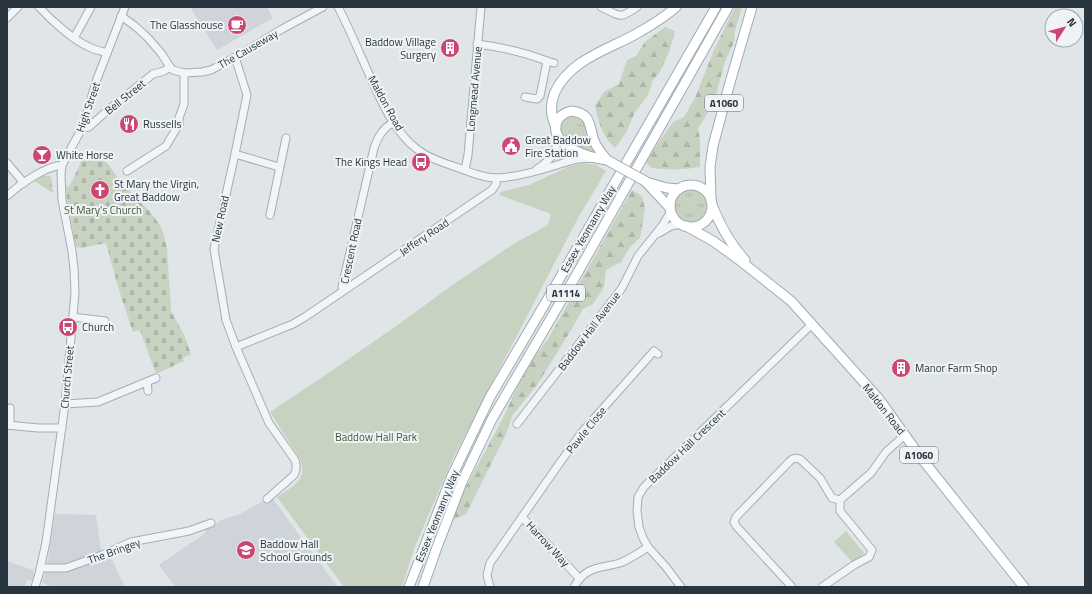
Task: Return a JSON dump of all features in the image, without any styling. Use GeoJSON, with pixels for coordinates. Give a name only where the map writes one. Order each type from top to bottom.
{"type":"FeatureCollection","features":[{"type":"Feature","properties":{"kind":"main road"},"geometry":{"type":"LineString","coordinates":[[558,136],[551,116],[551,105],[553,96],[566,74],[578,64],[651,25],[676,7]]}},
{"type":"Feature","properties":{"kind":"main road","name":"Essex Yeomanry Way"},"geometry":{"type":"LineString","coordinates":[[409,587],[451,478],[490,397],[716,7]]}},
{"type":"Feature","properties":{"kind":"main road","name":"Essex Yeomanry Way"},"geometry":{"type":"LineString","coordinates":[[423,587],[462,482],[492,419],[574,279],[728,7]]}},
{"type":"Feature","properties":{"kind":"main road","name":"A1060"},"geometry":{"type":"LineString","coordinates":[[712,203],[710,167],[712,146],[726,93],[752,7]]}},
{"type":"Feature","properties":{"kind":"main road","name":"Maldon Road"},"geometry":{"type":"LineString","coordinates":[[556,127],[560,117],[565,113],[578,111],[584,114],[588,119],[595,142],[607,160]]}},
{"type":"Feature","properties":{"kind":"main road","name":"Maldon Road"},"geometry":{"type":"LineString","coordinates":[[558,136],[571,148],[597,158],[607,160],[645,181],[662,187],[679,189]]}},
{"type":"Feature","properties":{"kind":"main road","name":"Maldon Road"},"geometry":{"type":"LineString","coordinates":[[645,181],[671,210]]}},
{"type":"Feature","properties":{"kind":"main road"},"geometry":{"type":"LineString","coordinates":[[687,186],[696,186],[704,190],[710,196],[712,203],[709,216],[702,224],[691,227],[683,225],[674,218],[671,210],[672,198],[679,189],[687,186]]}},
{"type":"Feature","properties":{"kind":"main road","name":"Maldon Road"},"geometry":{"type":"LineString","coordinates":[[712,203],[725,232],[733,245],[763,278]]}},
{"type":"Feature","properties":{"kind":"main road","name":"Maldon Road"},"geometry":{"type":"LineString","coordinates":[[683,225],[738,259],[791,301],[879,399],[922,459],[1024,587]]}},
{"type":"Feature","properties":{"kind":"street"},"geometry":{"type":"LineString","coordinates":[[7,18],[18,7]]}},
{"type":"Feature","properties":{"kind":"street"},"geometry":{"type":"LineString","coordinates":[[39,7],[74,38],[88,47],[107,54]]}},
{"type":"Feature","properties":{"kind":"street"},"geometry":{"type":"LineString","coordinates":[[74,38],[91,7]]}},
{"type":"Feature","properties":{"kind":"street","name":"High Street"},"geometry":{"type":"LineString","coordinates":[[62,165],[82,128],[97,79],[125,7]]}},
{"type":"Feature","properties":{"kind":"street","name":"The Causeway"},"geometry":{"type":"LineString","coordinates":[[170,67],[173,70],[184,73],[211,70],[323,7]]}},
{"type":"Feature","properties":{"kind":"street","name":"Maldon Road"},"geometry":{"type":"LineString","coordinates":[[338,7],[393,122],[417,149],[433,158],[465,170],[496,178],[512,177],[534,172],[579,159],[597,158]]}},
{"type":"Feature","properties":{"kind":"street","name":"Longmead Avenue"},"geometry":{"type":"LineString","coordinates":[[465,170],[469,149],[481,7]]}},
{"type":"Feature","properties":{"kind":"street"},"geometry":{"type":"LineString","coordinates":[[601,7],[621,16],[626,15],[637,7]]}},
{"type":"Feature","properties":{"kind":"street"},"geometry":{"type":"LineString","coordinates":[[121,16],[148,38],[161,53],[170,67]]}},
{"type":"Feature","properties":{"kind":"street"},"geometry":{"type":"LineString","coordinates":[[477,44],[510,49],[554,63]]}},
{"type":"Feature","properties":{"kind":"street","name":"New Road"},"geometry":{"type":"LineString","coordinates":[[235,57],[246,95],[235,154],[214,249],[226,320],[269,423],[297,465],[294,475],[267,499]]}},
{"type":"Feature","properties":{"kind":"street"},"geometry":{"type":"LineString","coordinates":[[525,97],[537,99],[540,96],[547,61]]}},
{"type":"Feature","properties":{"kind":"street","name":"Bell Street"},"geometry":{"type":"LineString","coordinates":[[82,128],[89,127],[153,74],[164,71],[170,67]]}},
{"type":"Feature","properties":{"kind":"street"},"geometry":{"type":"LineString","coordinates":[[127,171],[166,146],[180,124],[179,118],[184,104],[184,73]]}},
{"type":"Feature","properties":{"kind":"street","name":"Crescent Road"},"geometry":{"type":"LineString","coordinates":[[236,346],[293,324],[344,290],[342,287],[374,148],[381,132],[393,122]]}},
{"type":"Feature","properties":{"kind":"street","name":"Maldon Road"},"geometry":{"type":"LineString","coordinates":[[534,172],[551,157],[557,144],[558,136]]}},
{"type":"Feature","properties":{"kind":"street"},"geometry":{"type":"LineString","coordinates":[[270,215],[286,138]]}},
{"type":"Feature","properties":{"kind":"street"},"geometry":{"type":"LineString","coordinates":[[235,154],[279,167]]}},
{"type":"Feature","properties":{"kind":"street"},"geometry":{"type":"LineString","coordinates":[[7,163],[24,182]]}},
{"type":"Feature","properties":{"kind":"street"},"geometry":{"type":"LineString","coordinates":[[7,196],[32,176],[62,165]]}},
{"type":"Feature","properties":{"kind":"street","name":"Church Street"},"geometry":{"type":"LineString","coordinates":[[35,587],[46,542],[66,404],[75,293],[72,251],[60,182],[62,165]]}},
{"type":"Feature","properties":{"kind":"street","name":"Jeffery Road"},"geometry":{"type":"LineString","coordinates":[[344,290],[492,190],[496,184],[496,178]]}},
{"type":"Feature","properties":{"kind":"street","name":"Baddow Hall Avenue"},"geometry":{"type":"LineString","coordinates":[[517,424],[622,288],[638,256],[662,226],[671,210]]}},
{"type":"Feature","properties":{"kind":"street","name":"Baddow Hall Avenue"},"geometry":{"type":"LineString","coordinates":[[655,235],[666,228],[683,225]]}},
{"type":"Feature","properties":{"kind":"street"},"geometry":{"type":"LineString","coordinates":[[73,317],[105,321]]}},
{"type":"Feature","properties":{"kind":"street","name":"Baddow Hall Crescent"},"geometry":{"type":"LineString","coordinates":[[681,587],[648,547],[643,538],[639,527],[637,511],[638,497],[644,487],[812,324]]}},
{"type":"Feature","properties":{"kind":"street","name":"Pawle Close"},"geometry":{"type":"LineString","coordinates":[[522,517],[582,432],[654,351],[658,354]]}},
{"type":"Feature","properties":{"kind":"street"},"geometry":{"type":"LineString","coordinates":[[66,404],[98,402],[156,378]]}},
{"type":"Feature","properties":{"kind":"street"},"geometry":{"type":"LineString","coordinates":[[147,382],[148,390]]}},
{"type":"Feature","properties":{"kind":"street"},"geometry":{"type":"LineString","coordinates":[[10,408],[9,425],[38,428],[62,428]]}},
{"type":"Feature","properties":{"kind":"street"},"geometry":{"type":"LineString","coordinates":[[822,587],[854,565],[869,557],[872,550],[840,511],[840,500],[871,473],[886,452],[905,435]]}},
{"type":"Feature","properties":{"kind":"street"},"geometry":{"type":"LineString","coordinates":[[792,587],[737,527],[734,522],[736,517],[793,458],[800,459],[820,478],[832,498],[840,500]]}},
{"type":"Feature","properties":{"kind":"street","name":"Harrow Way"},"geometry":{"type":"LineString","coordinates":[[490,587],[487,575],[490,563],[522,517],[579,578]]}},
{"type":"Feature","properties":{"kind":"street","name":"The Bringey"},"geometry":{"type":"LineString","coordinates":[[40,568],[66,568],[102,555],[131,542],[189,531],[211,523]]}},
{"type":"Feature","properties":{"kind":"street"},"geometry":{"type":"LineString","coordinates":[[574,587],[579,578],[595,568],[620,563],[634,557],[648,547]]}},
{"type":"Feature","properties":{"kind":"shaded area"},"geometry":{"type":"Polygon","coordinates":[[[190,7],[267,7],[273,18],[217,50],[190,7]]]}},
{"type":"Feature","properties":{"kind":"shaded area","name":"Baddow Hall School Grounds"},"geometry":{"type":"Polygon","coordinates":[[[273,499],[337,587],[171,587],[174,585],[159,565],[203,535],[207,529],[221,520],[240,514],[265,500],[273,499]]]}},
{"type":"Feature","properties":{"kind":"shaded area"},"geometry":{"type":"Polygon","coordinates":[[[55,514],[96,515],[101,551],[109,553],[125,587],[52,587],[42,582],[47,566],[55,514]]]}},
{"type":"Feature","properties":{"kind":"shaded area"},"geometry":{"type":"Polygon","coordinates":[[[7,561],[33,570],[34,575],[32,581],[27,580],[25,587],[7,587],[7,561]]]}},
{"type":"Feature","properties":{"kind":"green space"},"geometry":{"type":"Polygon","coordinates":[[[735,7],[742,7],[735,31],[734,42],[725,62],[714,102],[698,129],[700,139],[700,167],[688,169],[651,168],[646,162],[673,122],[684,117],[695,98],[714,50],[735,7]]]}},
{"type":"Feature","properties":{"kind":"green space"},"geometry":{"type":"Polygon","coordinates":[[[665,27],[675,31],[669,52],[660,72],[653,80],[648,95],[635,112],[626,133],[615,148],[604,134],[595,106],[604,92],[619,84],[627,60],[636,56],[645,42],[665,27]]]}},
{"type":"Feature","properties":{"kind":"green space"},"geometry":{"type":"Polygon","coordinates":[[[574,115],[584,119],[590,142],[595,153],[573,145],[563,135],[561,131],[562,123],[574,115]]]}},
{"type":"Feature","properties":{"kind":"green space","name":"St Mary's Church"},"geometry":{"type":"Polygon","coordinates":[[[92,151],[108,164],[120,181],[151,213],[160,225],[164,235],[167,249],[171,311],[184,335],[191,354],[183,358],[184,361],[156,374],[140,330],[133,332],[119,290],[106,243],[81,248],[76,247],[67,200],[66,186],[69,187],[81,161],[92,151]]]}},
{"type":"Feature","properties":{"kind":"green space","name":"Baddow Hall Park"},"geometry":{"type":"Polygon","coordinates":[[[583,163],[596,165],[606,171],[578,218],[453,458],[414,549],[402,587],[344,587],[277,497],[297,482],[302,472],[302,466],[300,459],[270,412],[399,324],[455,283],[515,243],[548,225],[551,214],[499,195],[501,192],[529,185],[570,166],[583,163]]]}},
{"type":"Feature","properties":{"kind":"green space"},"geometry":{"type":"Polygon","coordinates":[[[44,176],[50,176],[53,193],[34,181],[44,176]]]}},
{"type":"Feature","properties":{"kind":"green space"},"geometry":{"type":"Polygon","coordinates":[[[632,190],[642,196],[645,209],[640,238],[630,247],[621,262],[606,270],[604,287],[593,304],[583,309],[537,385],[512,416],[506,434],[466,514],[453,520],[459,500],[502,420],[526,368],[548,339],[632,190]]]}},
{"type":"Feature","properties":{"kind":"green space"},"geometry":{"type":"Polygon","coordinates":[[[688,190],[694,190],[704,197],[707,206],[706,212],[700,219],[694,222],[688,222],[678,215],[675,209],[675,203],[682,193],[688,190]]]}},
{"type":"Feature","properties":{"kind":"green space"},"geometry":{"type":"Polygon","coordinates":[[[846,531],[864,553],[853,563],[834,542],[846,531]]]}},
{"type":"Feature","properties":{"kind":"place","name":"The Glasshouse"},"geometry":{"type":"Point","coordinates":[237,25]}},
{"type":"Feature","properties":{"kind":"place","name":"Baddow Village Surgery"},"geometry":{"type":"Point","coordinates":[450,48]}},
{"type":"Feature","properties":{"kind":"place","name":"Russells"},"geometry":{"type":"Point","coordinates":[129,124]}},
{"type":"Feature","properties":{"kind":"place","name":"Great Baddow Fire Station"},"geometry":{"type":"Point","coordinates":[511,146]}},
{"type":"Feature","properties":{"kind":"place","name":"White Horse"},"geometry":{"type":"Point","coordinates":[42,155]}},
{"type":"Feature","properties":{"kind":"place","name":"The Kings Head"},"geometry":{"type":"Point","coordinates":[421,162]}},
{"type":"Feature","properties":{"kind":"place","name":"St Mary the Virgin, Great Baddow"},"geometry":{"type":"Point","coordinates":[100,190]}},
{"type":"Feature","properties":{"kind":"place","name":"Church"},"geometry":{"type":"Point","coordinates":[68,327]}},
{"type":"Feature","properties":{"kind":"place","name":"Manor Farm Shop"},"geometry":{"type":"Point","coordinates":[901,368]}},
{"type":"Feature","properties":{"kind":"place","name":"Baddow Hall School Grounds"},"geometry":{"type":"Point","coordinates":[246,550]}}]}
